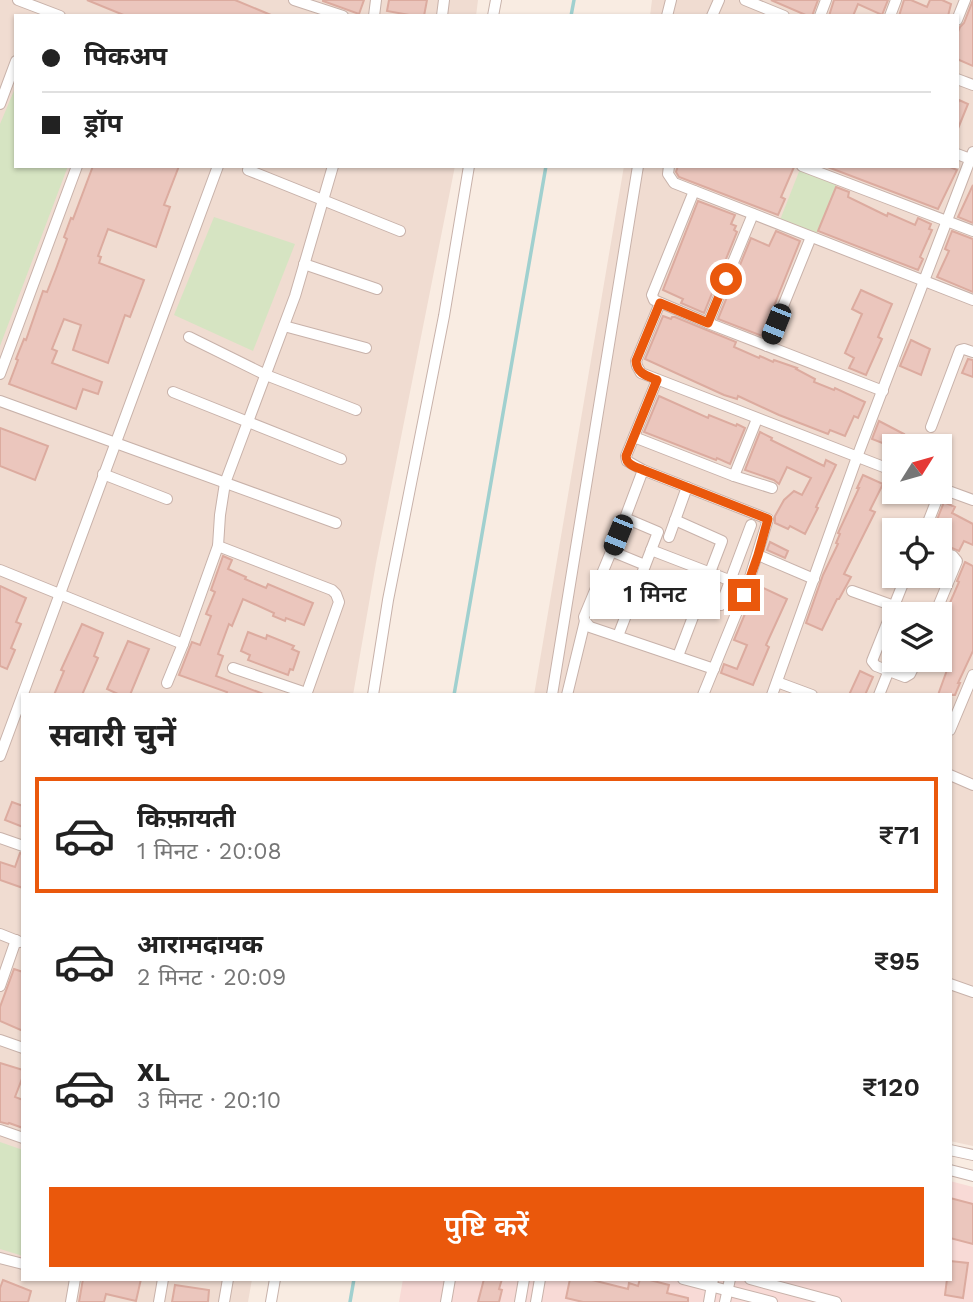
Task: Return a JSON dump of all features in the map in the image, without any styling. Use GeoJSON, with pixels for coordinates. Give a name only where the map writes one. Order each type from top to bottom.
{"type":"FeatureCollection","features":[{"type":"Feature","properties":{"kind":"street"},"geometry":{"type":"LineString","coordinates":[[18,0],[55,14]]}},
{"type":"Feature","properties":{"kind":"street"},"geometry":{"type":"LineString","coordinates":[[294,0],[337,14]]}},
{"type":"Feature","properties":{"kind":"street"},"geometry":{"type":"LineString","coordinates":[[745,0],[780,14]]}},
{"type":"Feature","properties":{"kind":"street"},"geometry":{"type":"LineString","coordinates":[[0,64],[14,65],[0,104]]}},
{"type":"Feature","properties":{"kind":"street"},"geometry":{"type":"LineString","coordinates":[[773,693],[857,457],[972,157]]}},
{"type":"Feature","properties":{"kind":"street"},"geometry":{"type":"LineString","coordinates":[[0,374],[76,168]]}},
{"type":"Feature","properties":{"kind":"street"},"geometry":{"type":"LineString","coordinates":[[23,693],[217,168]]}},
{"type":"Feature","properties":{"kind":"street"},"geometry":{"type":"LineString","coordinates":[[167,683],[218,546],[225,483],[295,296],[332,168]]}},
{"type":"Feature","properties":{"kind":"street"},"geometry":{"type":"LineString","coordinates":[[373,693],[388,600],[444,316],[469,168]]}},
{"type":"Feature","properties":{"kind":"street"},"geometry":{"type":"LineString","coordinates":[[552,693],[638,168]]}},
{"type":"Feature","properties":{"kind":"street"},"geometry":{"type":"LineString","coordinates":[[669,168],[671,180],[694,191],[973,300]]}},
{"type":"Feature","properties":{"kind":"street"},"geometry":{"type":"LineString","coordinates":[[807,168],[973,231]]}},
{"type":"Feature","properties":{"kind":"street"},"geometry":{"type":"LineString","coordinates":[[248,170],[400,231]]}},
{"type":"Feature","properties":{"kind":"street"},"geometry":{"type":"LineString","coordinates":[[694,191],[652,295],[654,299],[708,323],[883,391]]}},
{"type":"Feature","properties":{"kind":"street"},"geometry":{"type":"LineString","coordinates":[[708,323],[753,214]]}},
{"type":"Feature","properties":{"kind":"street"},"geometry":{"type":"LineString","coordinates":[[767,346],[811,237]]}},
{"type":"Feature","properties":{"kind":"street"},"geometry":{"type":"LineString","coordinates":[[304,264],[377,289]]}},
{"type":"Feature","properties":{"kind":"street"},"geometry":{"type":"LineString","coordinates":[[660,303],[636,361],[641,373],[882,466]]}},
{"type":"Feature","properties":{"kind":"street"},"geometry":{"type":"LineString","coordinates":[[284,326],[366,348]]}},
{"type":"Feature","properties":{"kind":"street"},"geometry":{"type":"LineString","coordinates":[[189,337],[266,375],[356,410]]}},
{"type":"Feature","properties":{"kind":"street"},"geometry":{"type":"LineString","coordinates":[[931,427],[960,350],[973,352]]}},
{"type":"Feature","properties":{"kind":"street"},"geometry":{"type":"LineString","coordinates":[[657,380],[626,456],[629,463],[768,519],[747,587],[704,693]]}},
{"type":"Feature","properties":{"kind":"street"},"geometry":{"type":"LineString","coordinates":[[173,392],[341,458]]}},
{"type":"Feature","properties":{"kind":"street"},"geometry":{"type":"LineString","coordinates":[[0,401],[336,523]]}},
{"type":"Feature","properties":{"kind":"street"},"geometry":{"type":"LineString","coordinates":[[734,476],[757,419]]}},
{"type":"Feature","properties":{"kind":"street"},"geometry":{"type":"LineString","coordinates":[[634,437],[772,488]]}},
{"type":"Feature","properties":{"kind":"street"},"geometry":{"type":"LineString","coordinates":[[567,693],[584,617],[643,470]]}},
{"type":"Feature","properties":{"kind":"street"},"geometry":{"type":"LineString","coordinates":[[103,474],[167,499]]}},
{"type":"Feature","properties":{"kind":"street"},"geometry":{"type":"LineString","coordinates":[[668,537],[687,487]]}},
{"type":"Feature","properties":{"kind":"street"},"geometry":{"type":"LineString","coordinates":[[952,492],[973,500]]}},
{"type":"Feature","properties":{"kind":"street"},"geometry":{"type":"LineString","coordinates":[[618,636],[658,532],[625,518]]}},
{"type":"Feature","properties":{"kind":"street"},"geometry":{"type":"LineString","coordinates":[[675,520],[722,541],[678,656]]}},
{"type":"Feature","properties":{"kind":"street"},"geometry":{"type":"LineString","coordinates":[[700,598],[721,605],[751,525]]}},
{"type":"Feature","properties":{"kind":"street"},"geometry":{"type":"LineString","coordinates":[[218,546],[332,590],[336,594],[339,602],[306,693]]}},
{"type":"Feature","properties":{"kind":"street"},"geometry":{"type":"LineString","coordinates":[[651,550],[747,587]]}},
{"type":"Feature","properties":{"kind":"street"},"geometry":{"type":"LineString","coordinates":[[611,551],[645,565]]}},
{"type":"Feature","properties":{"kind":"street"},"geometry":{"type":"LineString","coordinates":[[758,555],[814,579]]}},
{"type":"Feature","properties":{"kind":"street"},"geometry":{"type":"LineString","coordinates":[[952,556],[957,561],[952,573]]}},
{"type":"Feature","properties":{"kind":"street"},"geometry":{"type":"LineString","coordinates":[[0,570],[183,644]]}},
{"type":"Feature","properties":{"kind":"street"},"geometry":{"type":"LineString","coordinates":[[852,591],[883,602]]}},
{"type":"Feature","properties":{"kind":"street"},"geometry":{"type":"LineString","coordinates":[[585,621],[590,627],[714,669]]}},
{"type":"Feature","properties":{"kind":"street"},"geometry":{"type":"LineString","coordinates":[[882,635],[872,660],[876,666],[882,668]]}},
{"type":"Feature","properties":{"kind":"street"},"geometry":{"type":"LineString","coordinates":[[233,667],[303,693]]}},
{"type":"Feature","properties":{"kind":"street"},"geometry":{"type":"LineString","coordinates":[[880,693],[888,672]]}},
{"type":"Feature","properties":{"kind":"street"},"geometry":{"type":"LineString","coordinates":[[894,672],[905,677],[911,672]]}},
{"type":"Feature","properties":{"kind":"street"},"geometry":{"type":"LineString","coordinates":[[952,725],[973,678]]}},
{"type":"Feature","properties":{"kind":"street"},"geometry":{"type":"LineString","coordinates":[[777,682],[807,693]]}},
{"type":"Feature","properties":{"kind":"street"},"geometry":{"type":"LineString","coordinates":[[0,756],[21,698]]}},
{"type":"Feature","properties":{"kind":"street"},"geometry":{"type":"LineString","coordinates":[[952,776],[973,785]]}},
{"type":"Feature","properties":{"kind":"street"},"geometry":{"type":"LineString","coordinates":[[0,838],[21,845]]}},
{"type":"Feature","properties":{"kind":"street"},"geometry":{"type":"LineString","coordinates":[[0,934],[19,942],[0,985]]}},
{"type":"Feature","properties":{"kind":"street"},"geometry":{"type":"LineString","coordinates":[[952,985],[973,992]]}},
{"type":"Feature","properties":{"kind":"street"},"geometry":{"type":"LineString","coordinates":[[0,1040],[21,1047]]}},
{"type":"Feature","properties":{"kind":"street"},"geometry":{"type":"LineString","coordinates":[[0,1130],[21,1137]]}},
{"type":"Feature","properties":{"kind":"street"},"geometry":{"type":"LineString","coordinates":[[952,1150],[973,1155]]}},
{"type":"Feature","properties":{"kind":"street"},"geometry":{"type":"LineString","coordinates":[[952,1171],[973,1176]]}},
{"type":"Feature","properties":{"kind":"street"},"geometry":{"type":"LineString","coordinates":[[0,1258],[21,1263]]}},
{"type":"Feature","properties":{"kind":"street"},"geometry":{"type":"LineString","coordinates":[[71,1302],[74,1281]]}},
{"type":"Feature","properties":{"kind":"street"},"geometry":{"type":"LineString","coordinates":[[159,1302],[163,1281]]}},
{"type":"Feature","properties":{"kind":"street"},"geometry":{"type":"LineString","coordinates":[[224,1302],[228,1281]]}},
{"type":"Feature","properties":{"kind":"street"},"geometry":{"type":"LineString","coordinates":[[271,1302],[275,1281]]}},
{"type":"Feature","properties":{"kind":"street"},"geometry":{"type":"LineString","coordinates":[[446,1302],[450,1281]]}},
{"type":"Feature","properties":{"kind":"street"},"geometry":{"type":"LineString","coordinates":[[520,1302],[524,1281]]}},
{"type":"Feature","properties":{"kind":"street"},"geometry":{"type":"LineString","coordinates":[[536,1302],[540,1281]]}},
{"type":"Feature","properties":{"kind":"street"},"geometry":{"type":"LineString","coordinates":[[757,1281],[836,1302]]}},
{"type":"Feature","properties":{"kind":"street"},"geometry":{"type":"LineString","coordinates":[[709,1302],[713,1283],[727,1291],[772,1302]]}},
{"type":"Feature","properties":{"kind":"shaded area"},"geometry":{"type":"Polygon","coordinates":[[[0,0],[478,0],[476,14],[14,14],[14,168],[455,168],[376,563],[353,693],[21,693],[21,1281],[252,1281],[248,1302],[0,1302],[0,0]]]}},
{"type":"Feature","properties":{"kind":"shaded area"},"geometry":{"type":"Polygon","coordinates":[[[652,0],[973,0],[973,1146],[952,1141],[952,693],[534,693],[624,168],[959,168],[959,14],[650,14],[652,0]]]}},
{"type":"Feature","properties":{"kind":"shaded area"},"geometry":{"type":"Polygon","coordinates":[[[952,1182],[973,1187],[973,1302],[399,1302],[403,1281],[952,1281],[952,1182]]]}},
{"type":"Feature","properties":{"kind":"green space"},"geometry":{"type":"Polygon","coordinates":[[[14,91],[14,168],[67,168],[0,346],[0,124],[14,91]]]}},
{"type":"Feature","properties":{"kind":"green space"},"geometry":{"type":"Polygon","coordinates":[[[800,169],[837,184],[817,234],[780,220],[800,169]]]}},
{"type":"Feature","properties":{"kind":"green space"},"geometry":{"type":"Polygon","coordinates":[[[214,217],[295,244],[253,351],[174,315],[214,217]]]}},
{"type":"Feature","properties":{"kind":"green space"},"geometry":{"type":"Polygon","coordinates":[[[0,1142],[21,1149],[21,1255],[0,1249],[0,1142]]]}},
{"type":"Feature","properties":{"kind":"building"},"geometry":{"type":"Polygon","coordinates":[[[87,0],[235,0],[269,14],[121,14],[87,0]]]}},
{"type":"Feature","properties":{"kind":"building"},"geometry":{"type":"Polygon","coordinates":[[[323,0],[364,0],[359,14],[323,0]]]}},
{"type":"Feature","properties":{"kind":"building"},"geometry":{"type":"Polygon","coordinates":[[[389,0],[427,0],[424,14],[387,11],[389,0]]]}},
{"type":"Feature","properties":{"kind":"building"},"geometry":{"type":"Polygon","coordinates":[[[771,0],[818,0],[813,14],[803,14],[771,0]]]}},
{"type":"Feature","properties":{"kind":"building"},"geometry":{"type":"Polygon","coordinates":[[[834,0],[888,0],[882,14],[858,4],[854,14],[830,14],[834,0]]]}},
{"type":"Feature","properties":{"kind":"building"},"geometry":{"type":"Polygon","coordinates":[[[904,0],[927,7],[930,0],[942,0],[951,4],[948,14],[900,14],[904,0]]]}},
{"type":"Feature","properties":{"kind":"building"},"geometry":{"type":"Polygon","coordinates":[[[973,0],[973,66],[959,60],[959,29],[973,0]]]}},
{"type":"Feature","properties":{"kind":"building"},"geometry":{"type":"Polygon","coordinates":[[[959,100],[968,104],[959,126],[959,100]]]}},
{"type":"Feature","properties":{"kind":"building"},"geometry":{"type":"Polygon","coordinates":[[[92,168],[178,168],[164,205],[170,207],[156,247],[108,229],[98,256],[101,257],[99,263],[144,280],[130,317],[125,315],[108,363],[73,350],[81,325],[64,319],[52,349],[57,351],[52,363],[102,382],[98,394],[83,389],[76,409],[9,384],[18,360],[16,359],[24,339],[26,340],[43,291],[47,292],[67,239],[64,237],[71,218],[73,219],[92,168]]]}},
{"type":"Feature","properties":{"kind":"building"},"geometry":{"type":"Polygon","coordinates":[[[677,168],[794,168],[781,197],[785,199],[778,215],[679,177],[677,168]]]}},
{"type":"Feature","properties":{"kind":"building"},"geometry":{"type":"Polygon","coordinates":[[[830,168],[952,168],[957,170],[938,209],[830,168]]]}},
{"type":"Feature","properties":{"kind":"building"},"geometry":{"type":"Polygon","coordinates":[[[973,185],[973,223],[958,217],[973,185]]]}},
{"type":"Feature","properties":{"kind":"building"},"geometry":{"type":"Polygon","coordinates":[[[836,187],[849,192],[848,197],[887,216],[888,213],[915,225],[918,218],[931,224],[929,229],[932,230],[920,257],[923,259],[918,270],[818,231],[836,187]]]}},
{"type":"Feature","properties":{"kind":"building"},"geometry":{"type":"Polygon","coordinates":[[[698,201],[735,215],[731,224],[736,226],[734,230],[737,232],[704,313],[681,303],[683,299],[663,290],[698,201]]]}},
{"type":"Feature","properties":{"kind":"building"},"geometry":{"type":"Polygon","coordinates":[[[776,231],[800,241],[762,336],[718,319],[751,238],[769,246],[776,231]]]}},
{"type":"Feature","properties":{"kind":"building"},"geometry":{"type":"Polygon","coordinates":[[[952,231],[973,239],[973,292],[937,277],[949,251],[945,249],[952,231]]]}},
{"type":"Feature","properties":{"kind":"building"},"geometry":{"type":"Polygon","coordinates":[[[861,290],[892,304],[878,337],[882,339],[866,375],[849,368],[854,358],[845,353],[862,314],[852,309],[861,290]]]}},
{"type":"Feature","properties":{"kind":"building"},"geometry":{"type":"Polygon","coordinates":[[[663,316],[671,319],[675,317],[736,342],[734,347],[759,358],[760,356],[797,368],[815,379],[814,382],[865,402],[858,418],[854,416],[845,436],[830,430],[828,434],[738,396],[737,399],[724,395],[645,359],[663,316]]]}},
{"type":"Feature","properties":{"kind":"building"},"geometry":{"type":"Polygon","coordinates":[[[911,340],[930,349],[921,375],[900,366],[911,340]]]}},
{"type":"Feature","properties":{"kind":"building"},"geometry":{"type":"Polygon","coordinates":[[[968,359],[973,360],[973,377],[962,373],[968,359]]]}},
{"type":"Feature","properties":{"kind":"building"},"geometry":{"type":"Polygon","coordinates":[[[659,396],[708,418],[709,415],[745,428],[730,464],[644,432],[659,396]]]}},
{"type":"Feature","properties":{"kind":"building"},"geometry":{"type":"Polygon","coordinates":[[[879,421],[904,434],[882,434],[882,443],[872,439],[879,421]]]}},
{"type":"Feature","properties":{"kind":"building"},"geometry":{"type":"Polygon","coordinates":[[[0,428],[48,446],[35,480],[0,466],[0,428]]]}},
{"type":"Feature","properties":{"kind":"building"},"geometry":{"type":"Polygon","coordinates":[[[760,432],[824,466],[826,460],[836,465],[805,534],[790,526],[788,529],[775,523],[775,516],[784,500],[794,491],[802,495],[811,478],[787,467],[779,484],[745,470],[760,432]]]}},
{"type":"Feature","properties":{"kind":"building"},"geometry":{"type":"Polygon","coordinates":[[[863,475],[882,484],[870,510],[875,512],[844,574],[851,577],[822,630],[806,623],[863,475]]]}},
{"type":"Feature","properties":{"kind":"building"},"geometry":{"type":"Polygon","coordinates":[[[943,504],[955,507],[952,513],[973,524],[973,545],[964,541],[959,551],[952,548],[952,518],[938,518],[943,504]]]}},
{"type":"Feature","properties":{"kind":"building"},"geometry":{"type":"Polygon","coordinates":[[[770,542],[788,551],[785,558],[767,550],[770,542]]]}},
{"type":"Feature","properties":{"kind":"building"},"geometry":{"type":"Polygon","coordinates":[[[223,556],[232,560],[228,569],[246,577],[245,579],[266,588],[268,584],[313,603],[304,625],[273,616],[274,613],[243,599],[232,626],[229,624],[218,654],[223,656],[216,676],[261,693],[227,693],[179,675],[192,642],[200,645],[211,616],[206,614],[215,592],[211,590],[223,556]]]}},
{"type":"Feature","properties":{"kind":"building"},"geometry":{"type":"Polygon","coordinates":[[[965,562],[973,566],[973,651],[955,695],[952,695],[939,693],[946,672],[952,672],[950,602],[959,582],[957,581],[965,562]]]}},
{"type":"Feature","properties":{"kind":"building"},"geometry":{"type":"Polygon","coordinates":[[[757,585],[787,599],[766,645],[769,647],[753,685],[721,673],[724,664],[737,669],[747,645],[734,640],[757,585]]]}},
{"type":"Feature","properties":{"kind":"building"},"geometry":{"type":"Polygon","coordinates":[[[0,586],[26,598],[16,622],[21,624],[11,648],[15,650],[7,669],[0,666],[0,586]]]}},
{"type":"Feature","properties":{"kind":"building"},"geometry":{"type":"Polygon","coordinates":[[[82,624],[103,633],[94,656],[98,658],[83,693],[55,693],[64,671],[61,670],[82,624]]]}},
{"type":"Feature","properties":{"kind":"building"},"geometry":{"type":"Polygon","coordinates":[[[248,632],[266,639],[267,635],[294,646],[292,649],[299,652],[293,670],[290,669],[288,675],[248,660],[250,655],[241,651],[248,632]]]}},
{"type":"Feature","properties":{"kind":"building"},"geometry":{"type":"Polygon","coordinates":[[[128,641],[149,649],[131,693],[116,693],[107,689],[128,641]]]}},
{"type":"Feature","properties":{"kind":"building"},"geometry":{"type":"Polygon","coordinates":[[[860,671],[873,677],[866,693],[850,693],[860,671]]]}},
{"type":"Feature","properties":{"kind":"building"},"geometry":{"type":"Polygon","coordinates":[[[12,802],[21,805],[21,826],[5,820],[12,802]]]}},
{"type":"Feature","properties":{"kind":"building"},"geometry":{"type":"Polygon","coordinates":[[[21,853],[21,887],[0,880],[0,862],[15,867],[21,853]]]}},
{"type":"Feature","properties":{"kind":"building"},"geometry":{"type":"Polygon","coordinates":[[[14,969],[21,971],[21,1030],[0,1021],[0,1007],[14,969]]]}},
{"type":"Feature","properties":{"kind":"building"},"geometry":{"type":"Polygon","coordinates":[[[0,1063],[21,1069],[21,1081],[15,1097],[21,1099],[21,1127],[0,1122],[0,1063]]]}},
{"type":"Feature","properties":{"kind":"building"},"geometry":{"type":"Polygon","coordinates":[[[952,1199],[973,1204],[973,1244],[952,1239],[952,1199]]]}},
{"type":"Feature","properties":{"kind":"building"},"geometry":{"type":"Polygon","coordinates":[[[952,1261],[968,1263],[963,1298],[945,1295],[947,1281],[952,1281],[952,1261]]]}},
{"type":"Feature","properties":{"kind":"building"},"geometry":{"type":"Polygon","coordinates":[[[3,1280],[31,1291],[28,1302],[0,1302],[3,1280]]]}},
{"type":"Feature","properties":{"kind":"building"},"geometry":{"type":"Polygon","coordinates":[[[83,1281],[141,1281],[136,1301],[106,1294],[104,1302],[79,1302],[83,1281]]]}},
{"type":"Feature","properties":{"kind":"building"},"geometry":{"type":"Polygon","coordinates":[[[483,1281],[501,1281],[499,1302],[478,1302],[483,1281]]]}},
{"type":"Feature","properties":{"kind":"building"},"geometry":{"type":"Polygon","coordinates":[[[570,1281],[596,1281],[628,1289],[629,1283],[638,1286],[639,1281],[654,1281],[669,1285],[667,1293],[688,1298],[688,1302],[583,1302],[566,1298],[570,1281]]]}},
{"type":"Feature","properties":{"kind":"building"},"geometry":{"type":"Polygon","coordinates":[[[175,1285],[209,1290],[208,1302],[172,1302],[175,1285]]]}},
{"type":"Feature","properties":{"kind":"waterway"},"geometry":{"type":"LineString","coordinates":[[571,14],[574,0]]}},
{"type":"Feature","properties":{"kind":"waterway"},"geometry":{"type":"LineString","coordinates":[[454,693],[546,168]]}},
{"type":"Feature","properties":{"kind":"waterway"},"geometry":{"type":"LineString","coordinates":[[350,1302],[354,1281]]}},
{"type":"Feature","properties":{"kind":"route"},"geometry":{"type":"LineString","coordinates":[[726,279],[708,323],[660,303],[636,361],[641,373],[657,380],[626,459],[643,470],[768,519],[744,595]]}}]}
